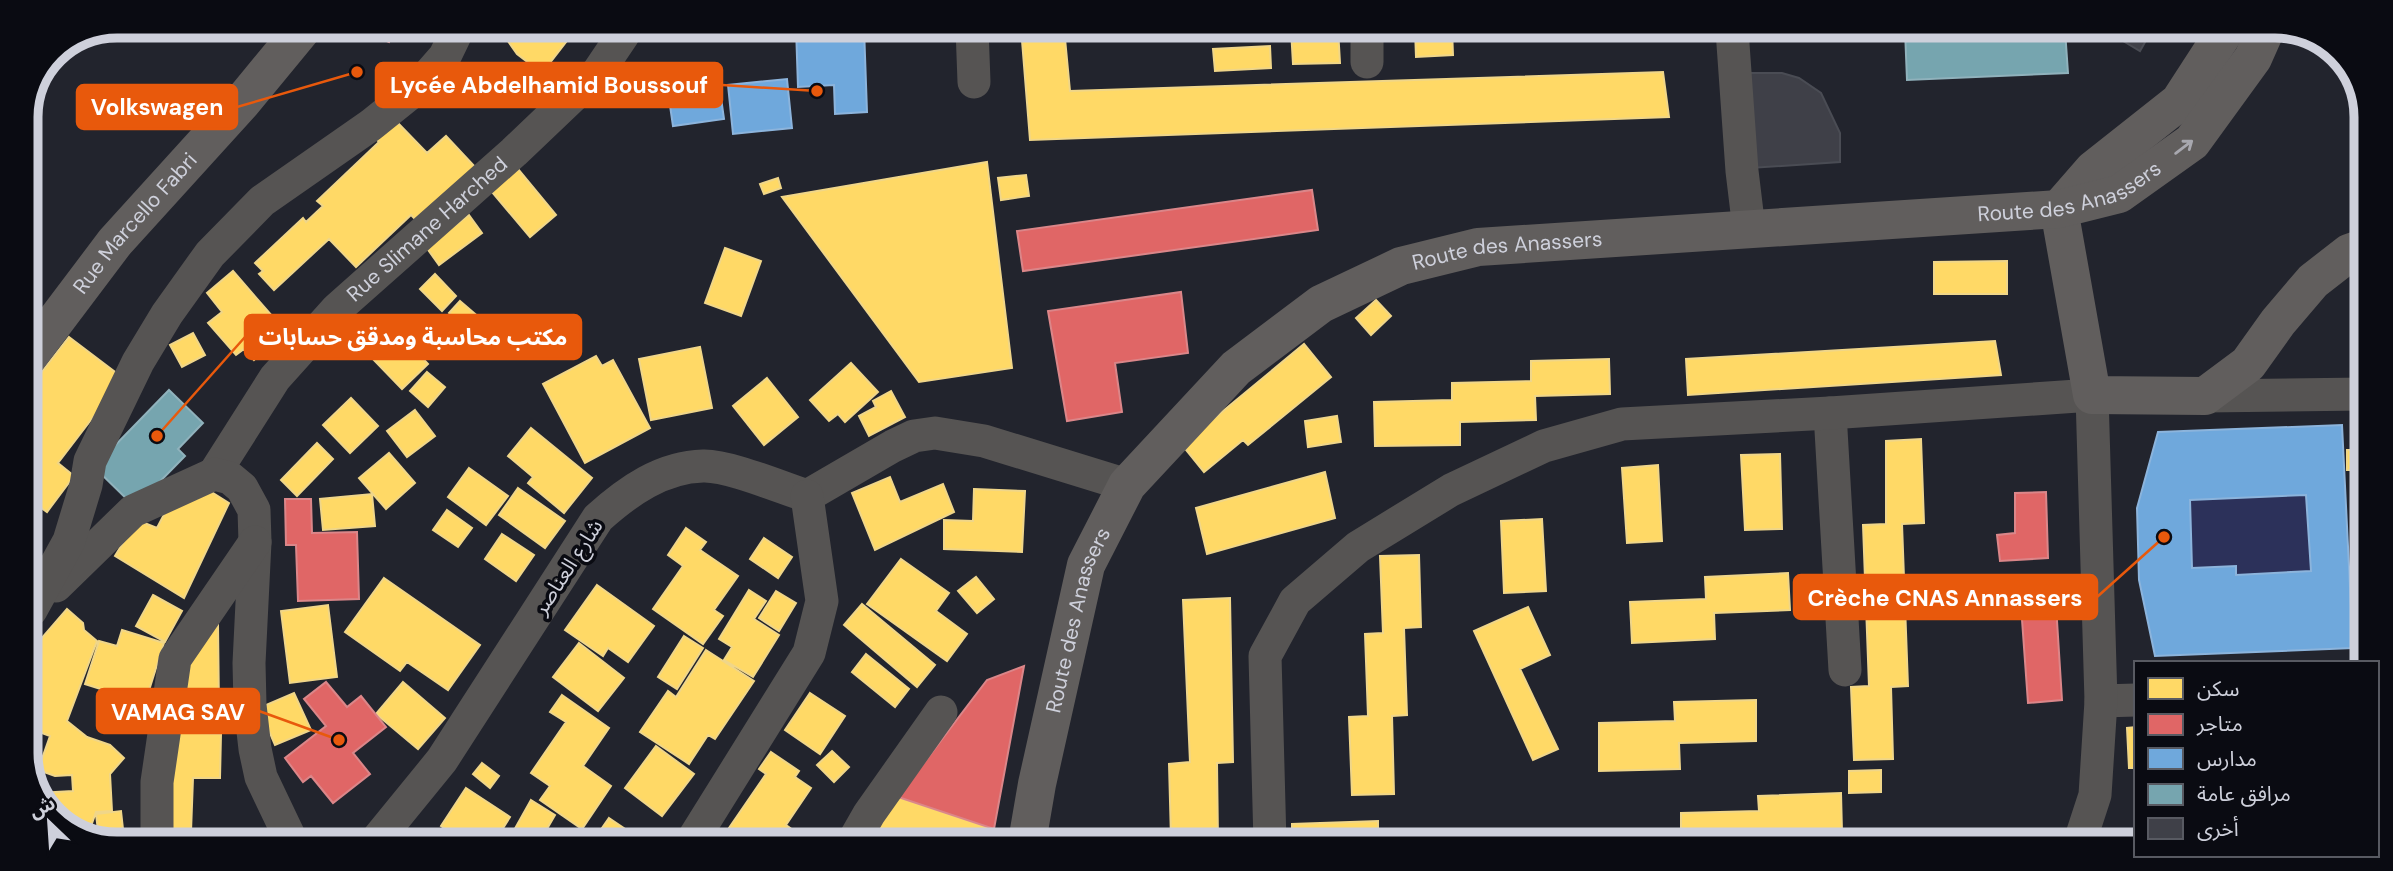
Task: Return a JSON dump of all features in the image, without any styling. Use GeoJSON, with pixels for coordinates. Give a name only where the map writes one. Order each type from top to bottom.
{"type":"FeatureCollection","features":[{"type":"Feature","properties":{"kind":"main road","name":"Rue Marcello Fabri"},"geometry":{"type":"LineString","coordinates":[[38,344],[115,242],[243,102],[295,38]]}},
{"type":"Feature","properties":{"kind":"main road"},"geometry":{"type":"LineString","coordinates":[[2220,38],[2179,102],[2093,170],[2059,209],[2092,395],[2205,396],[2248,364],[2278,322],[2313,281],[2354,251]]}},
{"type":"Feature","properties":{"kind":"main road","name":"Route des Anassers"},"geometry":{"type":"LineString","coordinates":[[1029,832],[1037,783],[1086,565],[1127,485],[1236,368],[1321,304],[1401,266],[1478,247],[2059,209],[2119,194],[2192,142],[2253,58],[2261,38]]}},
{"type":"Feature","properties":{"kind":"street"},"geometry":{"type":"LineString","coordinates":[[39,595],[69,541],[86,485],[90,461],[138,362],[167,314],[203,264],[262,201],[371,125],[417,88],[445,56],[454,38]]}},
{"type":"Feature","properties":{"kind":"street","name":"Rue Slimane Harched"},"geometry":{"type":"LineString","coordinates":[[214,474],[275,378],[319,328],[514,152],[598,72],[621,38]]}},
{"type":"Feature","properties":{"kind":"street"},"geometry":{"type":"LineString","coordinates":[[972,38],[974,82]]}},
{"type":"Feature","properties":{"kind":"street"},"geometry":{"type":"LineString","coordinates":[[1367,38],[1367,62]]}},
{"type":"Feature","properties":{"kind":"street"},"geometry":{"type":"LineString","coordinates":[[1733,38],[1749,229]]}},
{"type":"Feature","properties":{"kind":"street"},"geometry":{"type":"LineString","coordinates":[[2205,396],[2354,394]]}},
{"type":"Feature","properties":{"kind":"street"},"geometry":{"type":"LineString","coordinates":[[1270,832],[1265,656],[1295,601],[1358,547],[1451,490],[1544,446],[1622,424],[2092,395],[2101,701],[2095,795],[2083,832]]}},
{"type":"Feature","properties":{"kind":"street"},"geometry":{"type":"LineString","coordinates":[[1830,413],[1845,670]]}},
{"type":"Feature","properties":{"kind":"street"},"geometry":{"type":"LineString","coordinates":[[698,832],[808,653],[822,601],[807,496],[893,446],[914,436],[935,433],[984,441],[1127,485]]}},
{"type":"Feature","properties":{"kind":"street","name":"شارع العناصر"},"geometry":{"type":"LineString","coordinates":[[383,832],[442,760],[598,518],[625,494],[662,474],[704,466],[738,473],[807,496]]}},
{"type":"Feature","properties":{"kind":"street"},"geometry":{"type":"LineString","coordinates":[[39,603],[133,511],[214,474],[230,478],[242,488],[254,510],[249,663],[255,749],[261,777],[287,832]]}},
{"type":"Feature","properties":{"kind":"street"},"geometry":{"type":"LineString","coordinates":[[157,832],[157,782],[175,659],[255,541]]}},
{"type":"Feature","properties":{"kind":"street"},"geometry":{"type":"LineString","coordinates":[[2101,701],[2134,701]]}},
{"type":"Feature","properties":{"kind":"street"},"geometry":{"type":"LineString","coordinates":[[859,832],[941,712]]}},
{"type":"Feature","properties":{"kind":"shaded area"},"geometry":{"type":"Polygon","coordinates":[[[2306,495],[2311,571],[2236,575],[2192,568],[2190,500],[2306,495]]]}},
{"type":"Feature","properties":{"kind":"building: سكن"},"geometry":{"type":"Polygon","coordinates":[[[506,38],[569,38],[542,73],[517,54],[506,38]]]}},
{"type":"Feature","properties":{"kind":"building: سكن"},"geometry":{"type":"Polygon","coordinates":[[[1022,38],[1065,38],[1070,91],[1663,72],[1669,117],[1030,140],[1022,38]]]}},
{"type":"Feature","properties":{"kind":"building: سكن"},"geometry":{"type":"Polygon","coordinates":[[[1292,38],[1339,38],[1340,63],[1293,64],[1292,38]]]}},
{"type":"Feature","properties":{"kind":"building: سكن"},"geometry":{"type":"Polygon","coordinates":[[[1415,38],[1452,38],[1453,55],[1416,57],[1415,38]]]}},
{"type":"Feature","properties":{"kind":"building: سكن"},"geometry":{"type":"Polygon","coordinates":[[[1270,46],[1271,68],[1215,71],[1213,49],[1270,46]]]}},
{"type":"Feature","properties":{"kind":"building: سكن"},"geometry":{"type":"Polygon","coordinates":[[[396,121],[427,153],[446,136],[476,168],[418,222],[411,215],[356,267],[329,239],[274,290],[259,274],[263,271],[255,263],[303,218],[306,222],[323,206],[317,201],[379,142],[376,139],[396,121]]]}},
{"type":"Feature","properties":{"kind":"building: سكن"},"geometry":{"type":"Polygon","coordinates":[[[987,162],[1012,368],[919,382],[782,197],[987,162]]]}},
{"type":"Feature","properties":{"kind":"building: سكن"},"geometry":{"type":"Polygon","coordinates":[[[513,163],[556,215],[530,237],[486,185],[513,163]]]}},
{"type":"Feature","properties":{"kind":"building: سكن"},"geometry":{"type":"Polygon","coordinates":[[[1026,175],[1029,196],[1001,200],[998,178],[1026,175]]]}},
{"type":"Feature","properties":{"kind":"building: سكن"},"geometry":{"type":"Polygon","coordinates":[[[778,178],[781,188],[764,194],[760,184],[778,178]]]}},
{"type":"Feature","properties":{"kind":"building: سكن"},"geometry":{"type":"Polygon","coordinates":[[[469,215],[482,233],[439,265],[426,247],[469,215]]]}},
{"type":"Feature","properties":{"kind":"building: سكن"},"geometry":{"type":"Polygon","coordinates":[[[725,248],[761,261],[741,316],[705,303],[725,248]]]}},
{"type":"Feature","properties":{"kind":"building: سكن"},"geometry":{"type":"Polygon","coordinates":[[[2007,261],[2007,294],[1934,294],[1934,262],[2007,261]]]}},
{"type":"Feature","properties":{"kind":"building: سكن"},"geometry":{"type":"Polygon","coordinates":[[[233,271],[286,332],[254,360],[244,349],[236,355],[208,323],[222,312],[207,293],[233,271]]]}},
{"type":"Feature","properties":{"kind":"building: سكن"},"geometry":{"type":"Polygon","coordinates":[[[435,274],[456,296],[442,311],[420,289],[435,274]]]}},
{"type":"Feature","properties":{"kind":"building: سكن"},"geometry":{"type":"Polygon","coordinates":[[[1376,300],[1391,316],[1371,335],[1356,318],[1376,300]]]}},
{"type":"Feature","properties":{"kind":"building: سكن"},"geometry":{"type":"Polygon","coordinates":[[[460,301],[509,343],[498,355],[449,313],[460,301]]]}},
{"type":"Feature","properties":{"kind":"building: سكن"},"geometry":{"type":"Polygon","coordinates":[[[398,332],[428,364],[402,389],[371,357],[398,332]]]}},
{"type":"Feature","properties":{"kind":"building: سكن"},"geometry":{"type":"Polygon","coordinates":[[[193,333],[205,355],[182,367],[170,345],[193,333]]]}},
{"type":"Feature","properties":{"kind":"building: سكن"},"geometry":{"type":"Polygon","coordinates":[[[69,337],[123,378],[58,463],[74,476],[47,512],[39,506],[38,376],[69,337]]]}},
{"type":"Feature","properties":{"kind":"building: سكن"},"geometry":{"type":"Polygon","coordinates":[[[1995,341],[2001,375],[1688,395],[1686,359],[1995,341]]]}},
{"type":"Feature","properties":{"kind":"building: سكن"},"geometry":{"type":"Polygon","coordinates":[[[1304,344],[1331,377],[1248,445],[1243,440],[1204,472],[1182,445],[1304,344]]]}},
{"type":"Feature","properties":{"kind":"building: سكن"},"geometry":{"type":"Polygon","coordinates":[[[700,347],[712,408],[651,420],[639,359],[700,347]]]}},
{"type":"Feature","properties":{"kind":"building: سكن"},"geometry":{"type":"Polygon","coordinates":[[[596,356],[602,366],[613,360],[650,428],[585,463],[543,384],[596,356]]]}},
{"type":"Feature","properties":{"kind":"building: سكن"},"geometry":{"type":"Polygon","coordinates":[[[1609,359],[1610,394],[1535,396],[1536,420],[1460,422],[1460,445],[1375,446],[1374,402],[1452,400],[1452,383],[1531,381],[1531,361],[1609,359]]]}},
{"type":"Feature","properties":{"kind":"building: سكن"},"geometry":{"type":"Polygon","coordinates":[[[851,363],[878,392],[845,422],[838,414],[829,421],[810,400],[851,363]]]}},
{"type":"Feature","properties":{"kind":"building: سكن"},"geometry":{"type":"Polygon","coordinates":[[[427,372],[445,387],[428,407],[410,391],[427,372]]]}},
{"type":"Feature","properties":{"kind":"building: سكن"},"geometry":{"type":"Polygon","coordinates":[[[767,378],[798,417],[764,445],[733,406],[767,378]]]}},
{"type":"Feature","properties":{"kind":"building: سكن"},"geometry":{"type":"Polygon","coordinates":[[[891,391],[905,417],[869,436],[859,416],[876,407],[873,401],[891,391]]]}},
{"type":"Feature","properties":{"kind":"building: سكن"},"geometry":{"type":"Polygon","coordinates":[[[351,398],[378,426],[350,453],[323,425],[351,398]]]}},
{"type":"Feature","properties":{"kind":"building: سكن"},"geometry":{"type":"Polygon","coordinates":[[[415,410],[435,436],[407,457],[387,431],[415,410]]]}},
{"type":"Feature","properties":{"kind":"building: سكن"},"geometry":{"type":"Polygon","coordinates":[[[1337,416],[1341,442],[1308,447],[1305,421],[1337,416]]]}},
{"type":"Feature","properties":{"kind":"building: سكن"},"geometry":{"type":"Polygon","coordinates":[[[531,428],[592,478],[564,513],[528,483],[533,477],[508,456],[531,428]]]}},
{"type":"Feature","properties":{"kind":"building: سكن"},"geometry":{"type":"Polygon","coordinates":[[[1921,439],[1924,523],[1902,524],[1908,686],[1891,687],[1893,759],[1854,760],[1851,687],[1869,686],[1863,525],[1886,524],[1886,441],[1921,439]]]}},
{"type":"Feature","properties":{"kind":"building: سكن"},"geometry":{"type":"Polygon","coordinates":[[[317,443],[333,459],[297,496],[281,480],[317,443]]]}},
{"type":"Feature","properties":{"kind":"building: سكن"},"geometry":{"type":"Polygon","coordinates":[[[2347,450],[2354,450],[2354,470],[2347,470],[2347,450]]]}},
{"type":"Feature","properties":{"kind":"building: سكن"},"geometry":{"type":"Polygon","coordinates":[[[389,453],[415,483],[386,509],[359,478],[389,453]]]}},
{"type":"Feature","properties":{"kind":"building: سكن"},"geometry":{"type":"Polygon","coordinates":[[[1780,454],[1782,529],[1745,530],[1741,455],[1780,454]]]}},
{"type":"Feature","properties":{"kind":"building: سكن"},"geometry":{"type":"Polygon","coordinates":[[[1658,465],[1662,541],[1627,543],[1622,468],[1658,465]]]}},
{"type":"Feature","properties":{"kind":"building: سكن"},"geometry":{"type":"Polygon","coordinates":[[[469,468],[508,496],[486,525],[448,497],[469,468]]]}},
{"type":"Feature","properties":{"kind":"building: سكن"},"geometry":{"type":"Polygon","coordinates":[[[1325,472],[1335,518],[1207,554],[1196,508],[1325,472]]]}},
{"type":"Feature","properties":{"kind":"building: سكن"},"geometry":{"type":"Polygon","coordinates":[[[890,477],[900,502],[943,484],[954,512],[875,550],[852,493],[890,477]]]}},
{"type":"Feature","properties":{"kind":"building: سكن"},"geometry":{"type":"Polygon","coordinates":[[[202,486],[229,503],[184,598],[115,556],[137,520],[157,528],[171,501],[202,486]]]}},
{"type":"Feature","properties":{"kind":"building: سكن"},"geometry":{"type":"Polygon","coordinates":[[[518,488],[565,521],[545,548],[499,515],[518,488]]]}},
{"type":"Feature","properties":{"kind":"building: سكن"},"geometry":{"type":"Polygon","coordinates":[[[974,489],[1025,491],[1022,552],[944,549],[944,520],[973,521],[974,489]]]}},
{"type":"Feature","properties":{"kind":"building: سكن"},"geometry":{"type":"Polygon","coordinates":[[[372,494],[375,526],[323,530],[320,499],[372,494]]]}},
{"type":"Feature","properties":{"kind":"building: سكن"},"geometry":{"type":"Polygon","coordinates":[[[447,510],[472,528],[458,547],[433,530],[447,510]]]}},
{"type":"Feature","properties":{"kind":"building: سكن"},"geometry":{"type":"Polygon","coordinates":[[[1542,519],[1546,591],[1504,593],[1501,521],[1542,519]]]}},
{"type":"Feature","properties":{"kind":"building: سكن"},"geometry":{"type":"Polygon","coordinates":[[[686,528],[706,542],[700,550],[738,576],[714,610],[723,616],[703,644],[653,609],[683,566],[668,555],[686,528]]]}},
{"type":"Feature","properties":{"kind":"building: سكن"},"geometry":{"type":"Polygon","coordinates":[[[502,534],[534,555],[516,581],[485,559],[502,534]]]}},
{"type":"Feature","properties":{"kind":"building: سكن"},"geometry":{"type":"Polygon","coordinates":[[[764,538],[792,557],[778,578],[750,559],[764,538]]]}},
{"type":"Feature","properties":{"kind":"building: سكن"},"geometry":{"type":"Polygon","coordinates":[[[1419,555],[1421,627],[1404,628],[1407,715],[1392,716],[1394,794],[1352,795],[1349,717],[1368,716],[1365,634],[1383,633],[1380,556],[1419,555]]]}},
{"type":"Feature","properties":{"kind":"building: سكن"},"geometry":{"type":"Polygon","coordinates":[[[901,559],[949,593],[936,611],[967,634],[947,661],[867,604],[901,559]]]}},
{"type":"Feature","properties":{"kind":"building: سكن"},"geometry":{"type":"Polygon","coordinates":[[[1788,573],[1790,610],[1714,613],[1715,639],[1632,643],[1630,602],[1706,599],[1705,577],[1788,573]]]}},
{"type":"Feature","properties":{"kind":"building: سكن"},"geometry":{"type":"Polygon","coordinates":[[[976,577],[994,599],[977,613],[958,591],[976,577]]]}},
{"type":"Feature","properties":{"kind":"building: سكن"},"geometry":{"type":"Polygon","coordinates":[[[384,578],[480,645],[448,690],[407,662],[400,671],[345,632],[384,578]]]}},
{"type":"Feature","properties":{"kind":"building: سكن"},"geometry":{"type":"Polygon","coordinates":[[[597,585],[654,626],[628,662],[608,648],[603,656],[565,630],[597,585]]]}},
{"type":"Feature","properties":{"kind":"building: سكن"},"geometry":{"type":"Polygon","coordinates":[[[749,590],[766,601],[754,619],[779,635],[753,677],[724,660],[732,647],[719,639],[749,590]]]}},
{"type":"Feature","properties":{"kind":"building: سكن"},"geometry":{"type":"Polygon","coordinates":[[[776,591],[796,603],[779,631],[759,618],[776,591]]]}},
{"type":"Feature","properties":{"kind":"building: سكن"},"geometry":{"type":"Polygon","coordinates":[[[153,595],[182,611],[165,642],[136,626],[153,595]]]}},
{"type":"Feature","properties":{"kind":"building: سكن"},"geometry":{"type":"Polygon","coordinates":[[[1230,598],[1233,762],[1217,763],[1218,832],[1171,832],[1169,764],[1190,762],[1183,600],[1230,598]]]}},
{"type":"Feature","properties":{"kind":"building: سكن"},"geometry":{"type":"Polygon","coordinates":[[[862,604],[935,665],[917,687],[844,625],[862,604]]]}},
{"type":"Feature","properties":{"kind":"building: سكن"},"geometry":{"type":"Polygon","coordinates":[[[328,605],[337,677],[290,683],[281,611],[328,605]]]}},
{"type":"Feature","properties":{"kind":"building: سكن"},"geometry":{"type":"Polygon","coordinates":[[[1528,607],[1550,655],[1520,669],[1558,749],[1533,760],[1474,631],[1528,607]]]}},
{"type":"Feature","properties":{"kind":"building: سكن"},"geometry":{"type":"Polygon","coordinates":[[[67,609],[97,641],[67,721],[87,737],[110,745],[124,758],[110,774],[112,811],[96,812],[91,827],[84,824],[84,787],[73,787],[72,775],[55,776],[41,771],[40,765],[50,736],[39,732],[39,641],[67,609]]]}},
{"type":"Feature","properties":{"kind":"building: سكن"},"geometry":{"type":"Polygon","coordinates":[[[218,624],[219,709],[183,709],[182,669],[218,624]]]}},
{"type":"Feature","properties":{"kind":"building: سكن"},"geometry":{"type":"Polygon","coordinates":[[[122,630],[164,643],[145,703],[85,684],[99,641],[117,646],[122,630]]]}},
{"type":"Feature","properties":{"kind":"building: سكن"},"geometry":{"type":"Polygon","coordinates":[[[684,636],[703,648],[677,689],[658,677],[684,636]]]}},
{"type":"Feature","properties":{"kind":"building: سكن"},"geometry":{"type":"Polygon","coordinates":[[[579,643],[624,678],[598,711],[553,677],[579,643]]]}},
{"type":"Feature","properties":{"kind":"building: سكن"},"geometry":{"type":"Polygon","coordinates":[[[706,650],[754,681],[715,739],[708,735],[689,764],[640,732],[668,691],[676,697],[706,650]]]}},
{"type":"Feature","properties":{"kind":"building: سكن"},"geometry":{"type":"Polygon","coordinates":[[[866,654],[909,689],[895,707],[852,672],[866,654]]]}},
{"type":"Feature","properties":{"kind":"building: سكن"},"geometry":{"type":"Polygon","coordinates":[[[403,682],[445,718],[418,749],[376,714],[403,682]]]}},
{"type":"Feature","properties":{"kind":"building: سكن"},"geometry":{"type":"Polygon","coordinates":[[[294,693],[311,730],[275,745],[259,708],[294,693]]]}},
{"type":"Feature","properties":{"kind":"building: سكن"},"geometry":{"type":"Polygon","coordinates":[[[810,693],[845,716],[820,754],[785,730],[810,693]]]}},
{"type":"Feature","properties":{"kind":"building: سكن"},"geometry":{"type":"Polygon","coordinates":[[[562,695],[609,728],[583,766],[611,786],[582,829],[540,800],[550,786],[531,773],[566,722],[550,712],[562,695]]]}},
{"type":"Feature","properties":{"kind":"building: سكن"},"geometry":{"type":"Polygon","coordinates":[[[1756,700],[1756,741],[1679,743],[1680,769],[1599,771],[1599,723],[1675,721],[1674,702],[1756,700]]]}},
{"type":"Feature","properties":{"kind":"building: سكن"},"geometry":{"type":"Polygon","coordinates":[[[2134,727],[2134,768],[2129,768],[2127,728],[2134,727]]]}},
{"type":"Feature","properties":{"kind":"building: سكن"},"geometry":{"type":"Polygon","coordinates":[[[168,732],[221,734],[220,778],[193,778],[191,832],[164,831],[168,732]]]}},
{"type":"Feature","properties":{"kind":"building: سكن"},"geometry":{"type":"Polygon","coordinates":[[[656,746],[694,774],[662,816],[625,788],[656,746]]]}},
{"type":"Feature","properties":{"kind":"building: سكن"},"geometry":{"type":"Polygon","coordinates":[[[832,751],[849,767],[834,782],[817,765],[832,751]]]}},
{"type":"Feature","properties":{"kind":"building: سكن"},"geometry":{"type":"Polygon","coordinates":[[[771,752],[799,771],[795,777],[811,788],[786,825],[796,832],[735,832],[729,828],[766,774],[759,769],[771,752]]]}},
{"type":"Feature","properties":{"kind":"building: سكن"},"geometry":{"type":"Polygon","coordinates":[[[482,763],[499,776],[490,788],[473,774],[482,763]]]}},
{"type":"Feature","properties":{"kind":"building: سكن"},"geometry":{"type":"Polygon","coordinates":[[[1881,770],[1881,792],[1849,793],[1849,771],[1881,770]]]}},
{"type":"Feature","properties":{"kind":"building: سكن"},"geometry":{"type":"Polygon","coordinates":[[[466,788],[510,817],[501,832],[450,832],[441,826],[466,788]]]}},
{"type":"Feature","properties":{"kind":"building: سكن"},"geometry":{"type":"Polygon","coordinates":[[[1841,793],[1842,832],[1681,832],[1681,813],[1759,811],[1758,796],[1841,793]]]}},
{"type":"Feature","properties":{"kind":"building: سكن"},"geometry":{"type":"Polygon","coordinates":[[[898,797],[994,829],[993,832],[876,832],[898,797]]]}},
{"type":"Feature","properties":{"kind":"building: سكن"},"geometry":{"type":"Polygon","coordinates":[[[531,800],[555,815],[545,832],[513,832],[531,800]]]}},
{"type":"Feature","properties":{"kind":"building: سكن"},"geometry":{"type":"Polygon","coordinates":[[[121,811],[123,829],[98,830],[96,814],[121,811]]]}},
{"type":"Feature","properties":{"kind":"building: سكن"},"geometry":{"type":"Polygon","coordinates":[[[609,818],[630,832],[599,832],[609,818]]]}},
{"type":"Feature","properties":{"kind":"building: سكن"},"geometry":{"type":"Polygon","coordinates":[[[1378,821],[1378,832],[1292,832],[1292,824],[1378,821]]]}},
{"type":"Feature","properties":{"kind":"building: متاجر"},"geometry":{"type":"Polygon","coordinates":[[[1312,190],[1318,230],[1023,271],[1017,231],[1312,190]]]}},
{"type":"Feature","properties":{"kind":"building: متاجر"},"geometry":{"type":"Polygon","coordinates":[[[1181,292],[1188,353],[1115,363],[1122,412],[1067,421],[1048,311],[1181,292]]]}},
{"type":"Feature","properties":{"kind":"building: متاجر"},"geometry":{"type":"Polygon","coordinates":[[[2046,492],[2048,558],[2000,561],[1997,535],[2015,533],[2015,493],[2046,492]]]}},
{"type":"Feature","properties":{"kind":"building: متاجر"},"geometry":{"type":"Polygon","coordinates":[[[285,499],[311,499],[312,533],[357,532],[359,599],[298,601],[296,545],[286,545],[285,499]]]}},
{"type":"Feature","properties":{"kind":"building: متاجر"},"geometry":{"type":"Polygon","coordinates":[[[2045,575],[2047,605],[2056,605],[2062,700],[2028,703],[2019,578],[2045,575]]]}},
{"type":"Feature","properties":{"kind":"building: متاجر"},"geometry":{"type":"Polygon","coordinates":[[[1024,666],[994,829],[898,797],[987,680],[1024,666]]]}},
{"type":"Feature","properties":{"kind":"building: متاجر"},"geometry":{"type":"Polygon","coordinates":[[[326,682],[347,707],[361,696],[386,727],[353,753],[370,774],[333,803],[311,776],[303,782],[285,758],[326,726],[304,699],[326,682]]]}},
{"type":"Feature","properties":{"kind":"building: مدارس"},"geometry":{"type":"Polygon","coordinates":[[[796,38],[864,38],[867,112],[835,114],[834,85],[798,87],[796,38]]]}},
{"type":"Feature","properties":{"kind":"building: مدارس"},"geometry":{"type":"Polygon","coordinates":[[[717,70],[724,119],[673,126],[666,78],[717,70]]]}},
{"type":"Feature","properties":{"kind":"building: مدارس"},"geometry":{"type":"Polygon","coordinates":[[[787,79],[792,128],[733,134],[728,85],[787,79]]]}},
{"type":"Feature","properties":{"kind":"building: مدارس"},"geometry":{"type":"Polygon","coordinates":[[[2342,425],[2353,648],[2155,656],[2139,580],[2137,508],[2158,432],[2342,425]],[[2306,495],[2190,500],[2192,568],[2236,566],[2236,575],[2311,571],[2306,495]]]}},
{"type":"Feature","properties":{"kind":"building: مرافق عامة"},"geometry":{"type":"Polygon","coordinates":[[[1905,38],[2066,38],[2068,73],[1907,80],[1905,38]]]}},
{"type":"Feature","properties":{"kind":"building: مرافق عامة"},"geometry":{"type":"Polygon","coordinates":[[[169,390],[203,423],[178,449],[185,456],[135,507],[94,467],[169,390]]]}},
{"type":"Feature","properties":{"kind":"building: أخرى"},"geometry":{"type":"Polygon","coordinates":[[[2125,38],[2147,38],[2140,51],[2123,41],[2125,38]]]}},
{"type":"Feature","properties":{"kind":"building: أخرى"},"geometry":{"type":"Polygon","coordinates":[[[1745,73],[1782,73],[1799,78],[1821,93],[1840,133],[1840,162],[1750,168],[1745,73]]]}},
{"type":"Feature","properties":{"kind":"place","name":"Volkswagen"},"geometry":{"type":"Point","coordinates":[357,72]}},
{"type":"Feature","properties":{"kind":"place","name":"Lycée Abdelhamid Boussouf"},"geometry":{"type":"Point","coordinates":[817,91]}},
{"type":"Feature","properties":{"kind":"place","name":"مكتب محاسبة ومدقق حسابات"},"geometry":{"type":"Point","coordinates":[157,436]}},
{"type":"Feature","properties":{"kind":"place","name":"Crèche CNAS Annassers"},"geometry":{"type":"Point","coordinates":[2164,537]}},
{"type":"Feature","properties":{"kind":"place","name":"VAMAG SAV"},"geometry":{"type":"Point","coordinates":[339,740]}}]}
